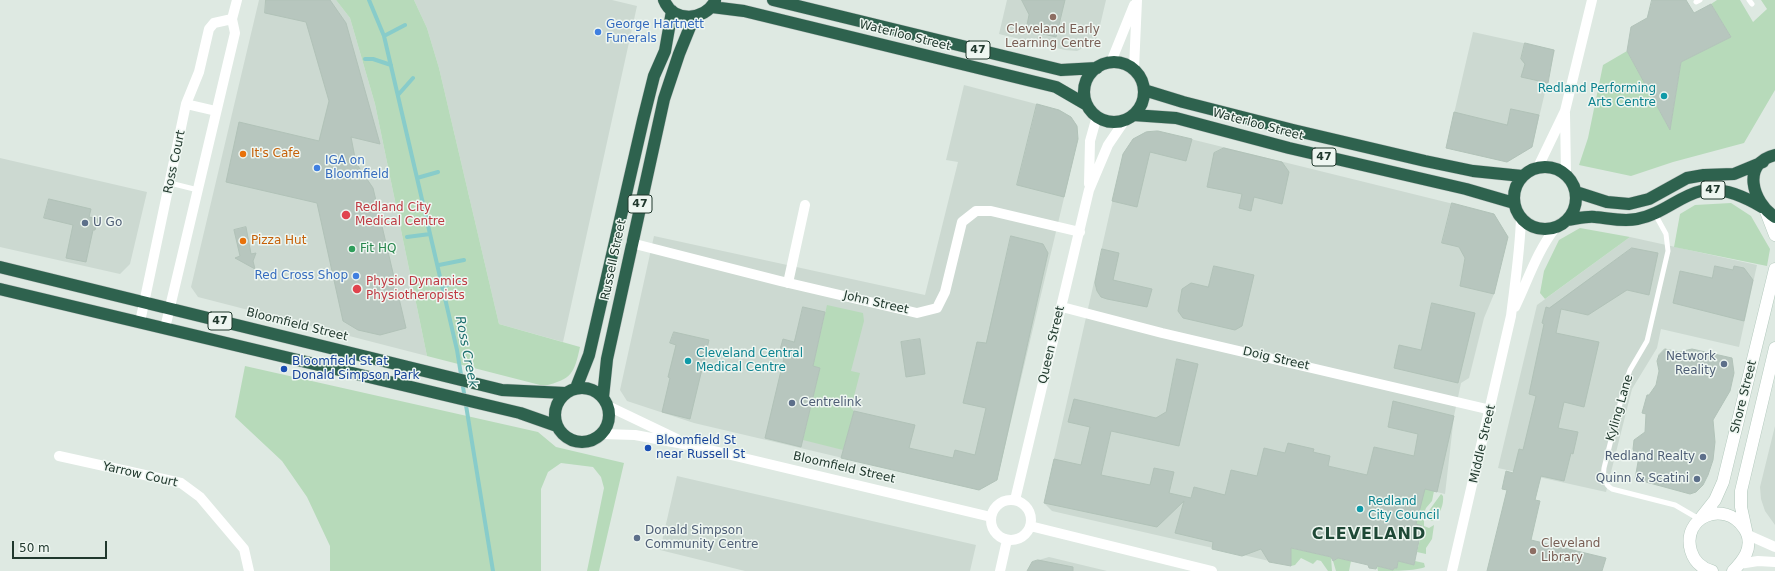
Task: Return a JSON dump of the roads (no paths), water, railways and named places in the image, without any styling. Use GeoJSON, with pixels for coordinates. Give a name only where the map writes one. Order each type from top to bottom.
{"type":"FeatureCollection","features":[{"type":"Feature","properties":{"kind":"highway"},"geometry":{"type":"LineString","coordinates":[[664,0],[672,11],[685,17],[694,17]]}},
{"type":"Feature","properties":{"kind":"highway","name":"Waterloo Street"},"geometry":{"type":"LineString","coordinates":[[773,0],[1061,70],[1097,68]]}},
{"type":"Feature","properties":{"kind":"highway","name":"Waterloo Street"},"geometry":{"type":"LineString","coordinates":[[714,3],[1056,87],[1088,105]]}},
{"type":"Feature","properties":{"kind":"highway","name":"47"},"geometry":{"type":"LineString","coordinates":[[694,17],[704,13],[714,3]]}},
{"type":"Feature","properties":{"kind":"highway","name":"Russell Street"},"geometry":{"type":"LineString","coordinates":[[576,388],[589,355],[643,120],[654,76],[665,50],[672,11]]}},
{"type":"Feature","properties":{"kind":"highway","name":"Russell Street"},"geometry":{"type":"LineString","coordinates":[[606,401],[607,359],[631,243],[664,99],[679,54],[694,17]]}},
{"type":"Feature","properties":{"kind":"highway"},"geometry":{"type":"LineString","coordinates":[[1111,62],[1123,64],[1134,69],[1139,75],[1144,90],[1143,99],[1139,108],[1129,118]]}},
{"type":"Feature","properties":{"kind":"highway","name":"47"},"geometry":{"type":"LineString","coordinates":[[1097,68],[1111,62]]}},
{"type":"Feature","properties":{"kind":"highway"},"geometry":{"type":"LineString","coordinates":[[1088,105],[1085,97],[1087,81],[1097,68]]}},
{"type":"Feature","properties":{"kind":"highway","name":"Waterloo Street"},"geometry":{"type":"LineString","coordinates":[[1144,90],[1183,102],[1293,130],[1425,161],[1473,171],[1522,176]]}},
{"type":"Feature","properties":{"kind":"highway","name":"47"},"geometry":{"type":"LineString","coordinates":[[1088,105],[1097,116],[1105,120],[1115,122],[1129,118]]}},
{"type":"Feature","properties":{"kind":"highway","name":"Waterloo Street"},"geometry":{"type":"LineString","coordinates":[[1129,118],[1176,118],[1289,148],[1466,189],[1514,203]]}},
{"type":"Feature","properties":{"kind":"highway"},"geometry":{"type":"LineString","coordinates":[[1770,157],[1757,170],[1753,183],[1756,197],[1763,208],[1775,217]]}},
{"type":"Feature","properties":{"kind":"highway","name":"47"},"geometry":{"type":"LineString","coordinates":[[1556,227],[1567,220],[1573,212],[1577,202],[1576,192],[1607,202],[1629,204],[1649,199],[1687,178],[1704,175],[1737,173],[1770,157]]}},
{"type":"Feature","properties":{"kind":"highway"},"geometry":{"type":"LineString","coordinates":[[1556,227],[1546,229],[1537,228],[1528,224],[1521,218],[1514,203],[1514,193],[1522,176],[1529,170],[1538,167],[1548,166],[1558,168],[1573,182],[1576,192]]}},
{"type":"Feature","properties":{"kind":"highway","name":"47"},"geometry":{"type":"LineString","coordinates":[[1567,220],[1593,217],[1626,220],[1655,214],[1696,193],[1709,190],[1734,194],[1763,208]]}},
{"type":"Feature","properties":{"kind":"highway","name":"Bloomfield Street"},"geometry":{"type":"LineString","coordinates":[[0,267],[502,390],[565,393]]}},
{"type":"Feature","properties":{"kind":"highway","name":"47"},"geometry":{"type":"LineString","coordinates":[[0,288],[520,413],[557,426],[565,436],[579,442],[588,442],[602,434],[609,421],[606,401]]}},
{"type":"Feature","properties":{"kind":"highway"},"geometry":{"type":"LineString","coordinates":[[576,388],[591,388],[606,401]]}},
{"type":"Feature","properties":{"kind":"highway","name":"47"},"geometry":{"type":"LineString","coordinates":[[565,393],[576,388]]}},
{"type":"Feature","properties":{"kind":"highway"},"geometry":{"type":"LineString","coordinates":[[557,426],[555,417],[556,408],[559,400],[565,393]]}},
{"type":"Feature","properties":{"kind":"main road"},"geometry":{"type":"LineString","coordinates":[[1763,208],[1775,235]]}},
{"type":"Feature","properties":{"kind":"main road","name":"Shore Street"},"geometry":{"type":"LineString","coordinates":[[1693,558],[1689,545],[1690,537],[1693,527],[1715,500],[1723,482],[1775,269]]}},
{"type":"Feature","properties":{"kind":"main road","name":"Shore Street"},"geometry":{"type":"LineString","coordinates":[[1747,533],[1741,507],[1741,491],[1775,348]]}},
{"type":"Feature","properties":{"kind":"main road"},"geometry":{"type":"LineString","coordinates":[[1700,520],[1712,513],[1724,513],[1735,518],[1747,533],[1747,551],[1737,567],[1726,571]]}},
{"type":"Feature","properties":{"kind":"main road"},"geometry":{"type":"LineString","coordinates":[[1693,558],[1696,571]]}},
{"type":"Feature","properties":{"kind":"main road"},"geometry":{"type":"LineString","coordinates":[[1693,558],[1700,566],[1712,571]]}},
{"type":"Feature","properties":{"kind":"street"},"geometry":{"type":"LineString","coordinates":[[165,328],[235,33],[232,19],[237,0]]}},
{"type":"Feature","properties":{"kind":"street"},"geometry":{"type":"LineString","coordinates":[[1111,62],[1136,0]]}},
{"type":"Feature","properties":{"kind":"street"},"geometry":{"type":"LineString","coordinates":[[1134,69],[1136,0]]}},
{"type":"Feature","properties":{"kind":"street"},"geometry":{"type":"LineString","coordinates":[[1566,174],[1566,111],[1592,0]]}},
{"type":"Feature","properties":{"kind":"street","name":"Ross Court"},"geometry":{"type":"LineString","coordinates":[[140,322],[186,104],[199,72],[209,29],[214,23],[232,19]]}},
{"type":"Feature","properties":{"kind":"street"},"geometry":{"type":"LineString","coordinates":[[186,104],[216,111]]}},
{"type":"Feature","properties":{"kind":"street"},"geometry":{"type":"LineString","coordinates":[[1538,167],[1566,111]]}},
{"type":"Feature","properties":{"kind":"street","name":"Queen Street"},"geometry":{"type":"LineString","coordinates":[[1089,190],[1090,141],[1097,116]]}},
{"type":"Feature","properties":{"kind":"street","name":"Queen Street"},"geometry":{"type":"LineString","coordinates":[[1015,500],[1089,190],[1108,145],[1129,118]]}},
{"type":"Feature","properties":{"kind":"street"},"geometry":{"type":"LineString","coordinates":[[788,283],[805,205]]}},
{"type":"Feature","properties":{"kind":"street","name":"John Street"},"geometry":{"type":"LineString","coordinates":[[631,243],[788,283],[917,313],[937,308],[945,292],[962,222],[976,211],[991,211],[1080,232]]}},
{"type":"Feature","properties":{"kind":"street","name":"Middle Street"},"geometry":{"type":"LineString","coordinates":[[1452,571],[1491,410],[1511,316],[1515,274],[1520,250],[1521,218]]}},
{"type":"Feature","properties":{"kind":"street","name":"Middle Street"},"geometry":{"type":"LineString","coordinates":[[1511,316],[1538,254],[1546,239],[1556,227]]}},
{"type":"Feature","properties":{"kind":"street","name":"Doig Street"},"geometry":{"type":"LineString","coordinates":[[1062,307],[1162,333],[1491,410]]}},
{"type":"Feature","properties":{"kind":"street","name":"Bloomfield Street"},"geometry":{"type":"LineString","coordinates":[[606,401],[689,445]]}},
{"type":"Feature","properties":{"kind":"street","name":"Bloomfield Street"},"geometry":{"type":"LineString","coordinates":[[602,434],[635,435],[689,445],[991,518]]}},
{"type":"Feature","properties":{"kind":"street","name":"Yarrow Court"},"geometry":{"type":"LineString","coordinates":[[59,456],[181,483],[200,497],[244,549],[249,571]]}},
{"type":"Feature","properties":{"kind":"street"},"geometry":{"type":"LineString","coordinates":[[1015,500],[1027,507],[1030,513],[1030,526],[1024,536],[1019,539],[1007,540],[1002,538],[993,530],[991,518],[993,511],[1002,502],[1015,500]]}},
{"type":"Feature","properties":{"kind":"street"},"geometry":{"type":"LineString","coordinates":[[1030,526],[1212,571]]}},
{"type":"Feature","properties":{"kind":"street"},"geometry":{"type":"LineString","coordinates":[[1747,533],[1775,547]]}},
{"type":"Feature","properties":{"kind":"street"},"geometry":{"type":"LineString","coordinates":[[1000,571],[1007,540]]}},
{"type":"Feature","properties":{"kind":"street"},"geometry":{"type":"LineString","coordinates":[[1737,567],[1758,561],[1775,562]]}},
{"type":"Feature","properties":{"kind":"lane"},"geometry":{"type":"LineString","coordinates":[[170,183],[198,190]]}},
{"type":"Feature","properties":{"kind":"lane","name":"Kyling Lane"},"geometry":{"type":"LineString","coordinates":[[1655,214],[1666,234],[1668,252],[1647,341],[1630,370],[1625,384],[1604,468],[1604,478],[1606,485],[1612,489],[1675,505],[1700,520]]}},
{"type":"Feature","properties":{"kind":"waterway","name":"Ross Creek"},"geometry":{"type":"LineString","coordinates":[[369,0],[384,36],[457,350],[493,571]]}},
{"type":"Feature","properties":{"kind":"waterway"},"geometry":{"type":"LineString","coordinates":[[384,36],[405,25]]}},
{"type":"Feature","properties":{"kind":"waterway"},"geometry":{"type":"LineString","coordinates":[[365,59],[373,59],[391,65]]}},
{"type":"Feature","properties":{"kind":"waterway"},"geometry":{"type":"LineString","coordinates":[[398,95],[413,78]]}},
{"type":"Feature","properties":{"kind":"waterway"},"geometry":{"type":"LineString","coordinates":[[417,178],[438,172]]}},
{"type":"Feature","properties":{"kind":"waterway"},"geometry":{"type":"LineString","coordinates":[[407,237],[430,234]]}},
{"type":"Feature","properties":{"kind":"waterway"},"geometry":{"type":"LineString","coordinates":[[439,265],[464,260]]}},
{"type":"Feature","properties":{"kind":"waterway"},"geometry":{"type":"LineString","coordinates":[[443,286],[466,281]]}},
{"type":"Feature","properties":{"kind":"place","name":"Cleveland Early Learning Centre"},"geometry":{"type":"Point","coordinates":[1053,17]}},
{"type":"Feature","properties":{"kind":"place","name":"George Hartnett Funerals"},"geometry":{"type":"Point","coordinates":[598,32]}},
{"type":"Feature","properties":{"kind":"place","name":"Redland Performing Arts Centre"},"geometry":{"type":"Point","coordinates":[1664,96]}},
{"type":"Feature","properties":{"kind":"place","name":"It's Cafe"},"geometry":{"type":"Point","coordinates":[243,154]}},
{"type":"Feature","properties":{"kind":"place","name":"IGA on Bloomfield"},"geometry":{"type":"Point","coordinates":[317,168]}},
{"type":"Feature","properties":{"kind":"place","name":"Redland City Medical Centre"},"geometry":{"type":"Point","coordinates":[346,215]}},
{"type":"Feature","properties":{"kind":"place","name":"U Go"},"geometry":{"type":"Point","coordinates":[85,223]}},
{"type":"Feature","properties":{"kind":"place","name":"Pizza Hut"},"geometry":{"type":"Point","coordinates":[243,241]}},
{"type":"Feature","properties":{"kind":"place","name":"Fit HQ"},"geometry":{"type":"Point","coordinates":[352,249]}},
{"type":"Feature","properties":{"kind":"place","name":"Red Cross Shop"},"geometry":{"type":"Point","coordinates":[356,276]}},
{"type":"Feature","properties":{"kind":"place","name":"Physio Dynamics Physiotheropists"},"geometry":{"type":"Point","coordinates":[357,289]}},
{"type":"Feature","properties":{"kind":"place","name":"Cleveland Central Medical Centre"},"geometry":{"type":"Point","coordinates":[688,361]}},
{"type":"Feature","properties":{"kind":"place","name":"Network Reality"},"geometry":{"type":"Point","coordinates":[1724,364]}},
{"type":"Feature","properties":{"kind":"place","name":"Bloomfield St at Donald Simpson Park"},"geometry":{"type":"Point","coordinates":[284,369]}},
{"type":"Feature","properties":{"kind":"place","name":"Centrelink"},"geometry":{"type":"Point","coordinates":[792,403]}},
{"type":"Feature","properties":{"kind":"place","name":"Bloomfield St near Russell St"},"geometry":{"type":"Point","coordinates":[648,448]}},
{"type":"Feature","properties":{"kind":"place","name":"Redland Realty"},"geometry":{"type":"Point","coordinates":[1703,457]}},
{"type":"Feature","properties":{"kind":"place","name":"Quinn & Scatini"},"geometry":{"type":"Point","coordinates":[1697,479]}},
{"type":"Feature","properties":{"kind":"place","name":"Redland City Council"},"geometry":{"type":"Point","coordinates":[1360,509]}},
{"type":"Feature","properties":{"kind":"place","name":"Donald Simpson Community Centre"},"geometry":{"type":"Point","coordinates":[637,538]}},
{"type":"Feature","properties":{"kind":"place","name":"Cleveland Library"},"geometry":{"type":"Point","coordinates":[1533,551]}},
{"type":"Feature","properties":{"kind":"district","name":"CLEVELAND"},"geometry":{"type":"Point","coordinates":[1369,535]}}]}
